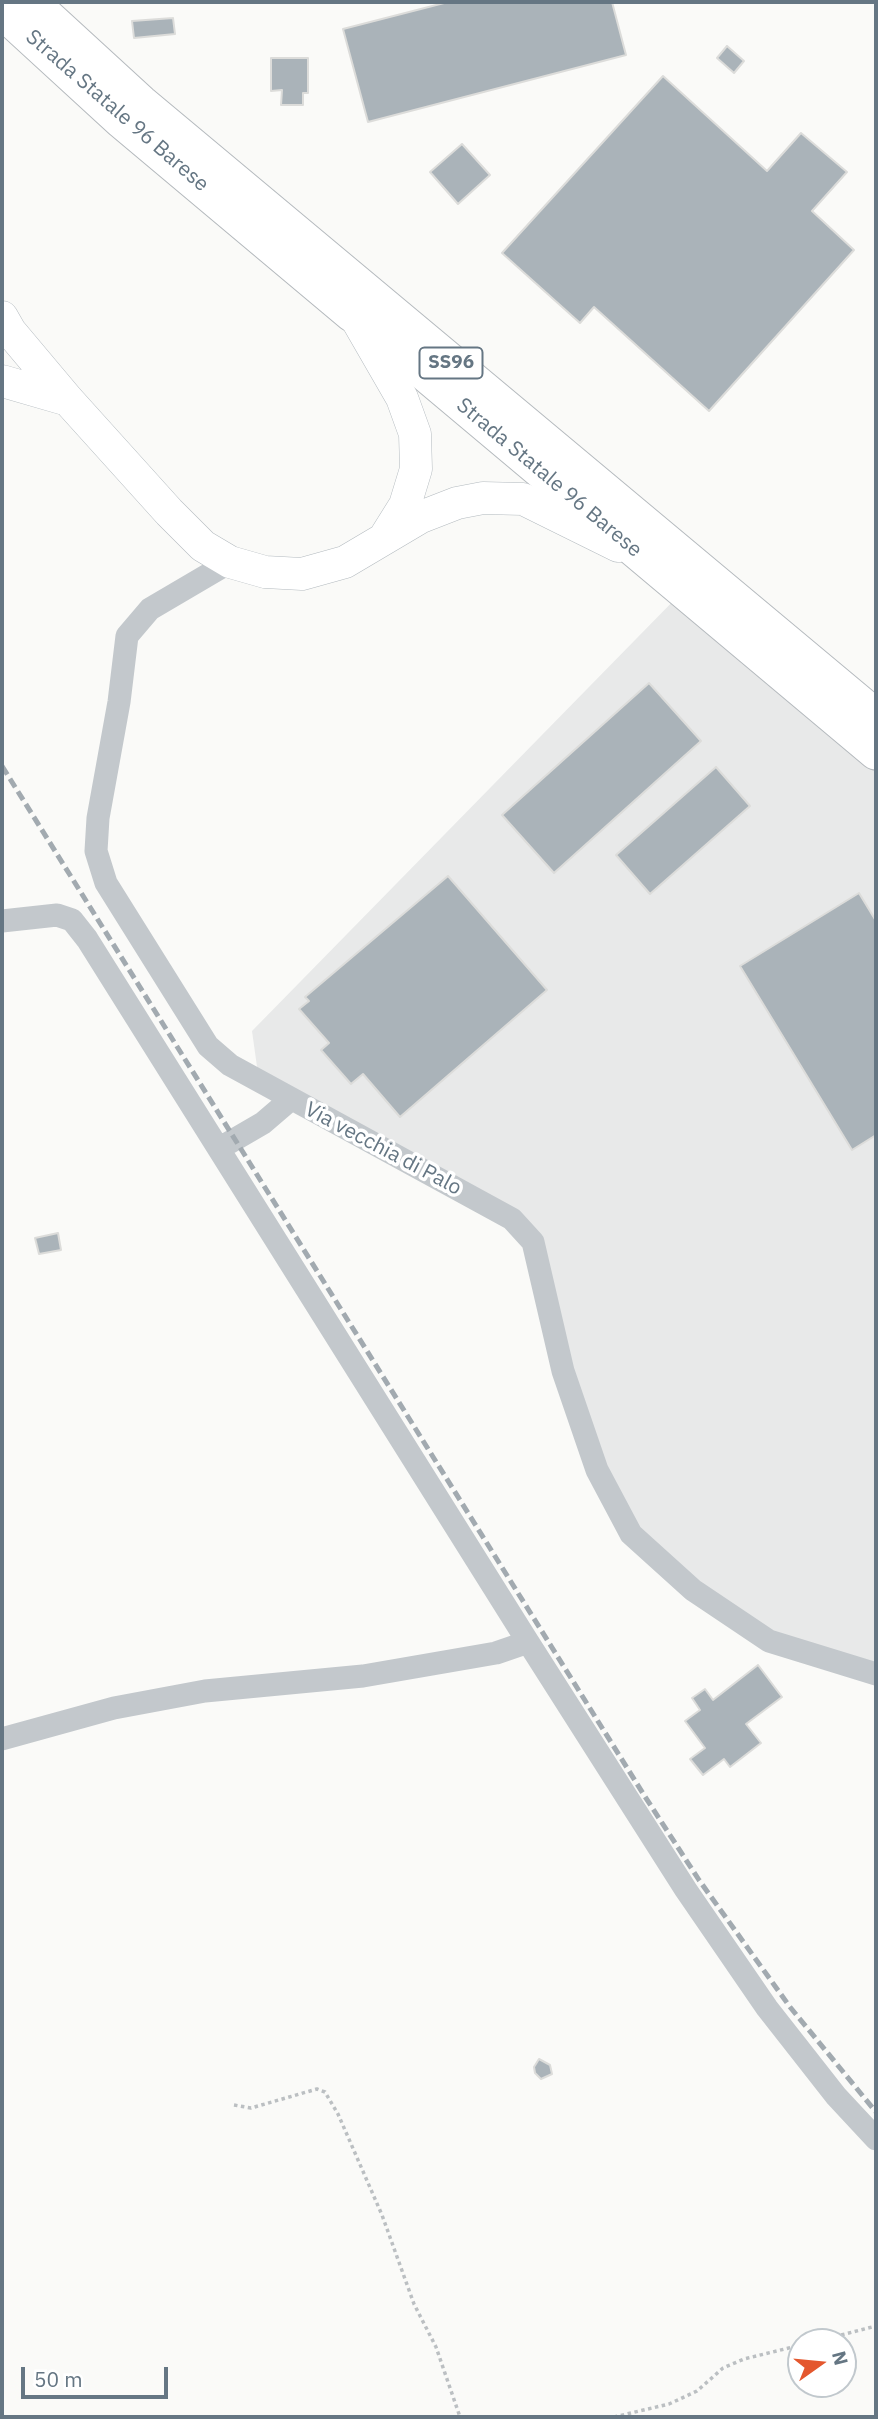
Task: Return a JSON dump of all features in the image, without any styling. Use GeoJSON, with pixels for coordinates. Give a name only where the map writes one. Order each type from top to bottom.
{"type":"FeatureCollection","features":[{"type":"Feature","properties":{"kind":"highway","name":"Strada Statale 96 Barese"},"geometry":{"type":"LineString","coordinates":[[2,9],[123,120],[353,313]]}},
{"type":"Feature","properties":{"kind":"main road","name":"Strada Statale 96 Barese"},"geometry":{"type":"LineString","coordinates":[[31,2],[141,103],[876,717]]}},
{"type":"Feature","properties":{"kind":"main road","name":"Strada Statale 96 Barese"},"geometry":{"type":"LineString","coordinates":[[353,313],[876,752]]}},
{"type":"Feature","properties":{"kind":"main road"},"geometry":{"type":"LineString","coordinates":[[353,313],[402,398],[415,434],[416,469],[405,505],[382,541]]}},
{"type":"Feature","properties":{"kind":"main road"},"geometry":{"type":"LineString","coordinates":[[2,317],[10,331],[68,400],[169,512],[203,546],[230,562],[265,572],[302,574],[345,562],[421,517],[457,502],[483,498],[523,499],[644,558]]}},
{"type":"Feature","properties":{"kind":"main road"},"geometry":{"type":"LineString","coordinates":[[2,352],[68,400]]}},
{"type":"Feature","properties":{"kind":"main road"},"geometry":{"type":"LineString","coordinates":[[2,382],[68,400]]}},
{"type":"Feature","properties":{"kind":"street","name":"Via vecchia di Palo"},"geometry":{"type":"LineString","coordinates":[[230,562],[150,609],[127,636],[96,851],[106,883],[208,1046],[230,1065],[512,1219],[533,1242],[563,1371],[597,1470],[631,1534],[693,1591],[769,1641],[876,1674]]}},
{"type":"Feature","properties":{"kind":"street"},"geometry":{"type":"LineString","coordinates":[[2,921],[57,915],[72,920],[87,939],[528,1642],[687,1890],[760,1997],[836,2096],[876,2139]]}},
{"type":"Feature","properties":{"kind":"street"},"geometry":{"type":"LineString","coordinates":[[220,1148],[263,1123],[291,1099]]}},
{"type":"Feature","properties":{"kind":"street"},"geometry":{"type":"LineString","coordinates":[[2,1740],[114,1709],[205,1691],[363,1676],[496,1653],[528,1642]]}},
{"type":"Feature","properties":{"kind":"path"},"geometry":{"type":"LineString","coordinates":[[234,2105],[251,2108],[317,2089],[325,2092],[338,2114],[382,2215],[414,2304],[436,2347],[460,2417]]}},
{"type":"Feature","properties":{"kind":"path"},"geometry":{"type":"LineString","coordinates":[[857,2331],[876,2326]]}},
{"type":"Feature","properties":{"kind":"path"},"geometry":{"type":"LineString","coordinates":[[614,2417],[669,2404],[697,2391],[723,2368],[787,2349]]}},
{"type":"Feature","properties":{"kind":"shaded area"},"geometry":{"type":"Polygon","coordinates":[[[683,591],[876,771],[876,1680],[823,1658],[693,1590],[614,1502],[533,1242],[259,1081],[252,1031],[683,591]]]}},
{"type":"Feature","properties":{"kind":"building"},"geometry":{"type":"Polygon","coordinates":[[[448,2],[612,2],[626,55],[368,122],[343,29],[448,2]]]}},
{"type":"Feature","properties":{"kind":"building"},"geometry":{"type":"Polygon","coordinates":[[[173,18],[175,34],[134,38],[132,21],[173,18]]]}},
{"type":"Feature","properties":{"kind":"building"},"geometry":{"type":"Polygon","coordinates":[[[727,46],[744,61],[734,73],[717,58],[727,46]]]}},
{"type":"Feature","properties":{"kind":"building"},"geometry":{"type":"Polygon","coordinates":[[[271,58],[308,58],[308,93],[303,93],[303,105],[281,105],[282,90],[271,91],[271,58]]]}},
{"type":"Feature","properties":{"kind":"building"},"geometry":{"type":"Polygon","coordinates":[[[663,76],[767,171],[801,133],[847,172],[812,211],[854,250],[709,411],[594,307],[580,323],[502,253],[663,76]]]}},
{"type":"Feature","properties":{"kind":"building"},"geometry":{"type":"Polygon","coordinates":[[[462,144],[490,175],[458,204],[430,172],[462,144]]]}},
{"type":"Feature","properties":{"kind":"building"},"geometry":{"type":"Polygon","coordinates":[[[649,683],[701,741],[554,873],[502,815],[649,683]]]}},
{"type":"Feature","properties":{"kind":"building"},"geometry":{"type":"Polygon","coordinates":[[[716,767],[750,806],[650,894],[616,855],[716,767]]]}},
{"type":"Feature","properties":{"kind":"building"},"geometry":{"type":"Polygon","coordinates":[[[448,876],[547,990],[400,1117],[363,1074],[351,1084],[321,1050],[329,1043],[299,1009],[309,1001],[305,997],[448,876]]]}},
{"type":"Feature","properties":{"kind":"building"},"geometry":{"type":"Polygon","coordinates":[[[859,893],[876,921],[876,1135],[852,1150],[740,966],[859,893]]]}},
{"type":"Feature","properties":{"kind":"building"},"geometry":{"type":"Polygon","coordinates":[[[58,1233],[61,1250],[39,1254],[35,1238],[58,1233]]]}},
{"type":"Feature","properties":{"kind":"building"},"geometry":{"type":"Polygon","coordinates":[[[758,1665],[782,1697],[746,1724],[761,1743],[730,1767],[724,1759],[703,1775],[690,1759],[705,1748],[685,1721],[700,1710],[692,1698],[705,1689],[713,1700],[758,1665]]]}},
{"type":"Feature","properties":{"kind":"building"},"geometry":{"type":"Polygon","coordinates":[[[539,2059],[550,2065],[552,2074],[541,2079],[535,2073],[534,2067],[539,2059]]]}},
{"type":"Feature","properties":{"kind":"railway"},"geometry":{"type":"LineString","coordinates":[[2,766],[699,1880],[790,2007],[876,2112]]}}]}
